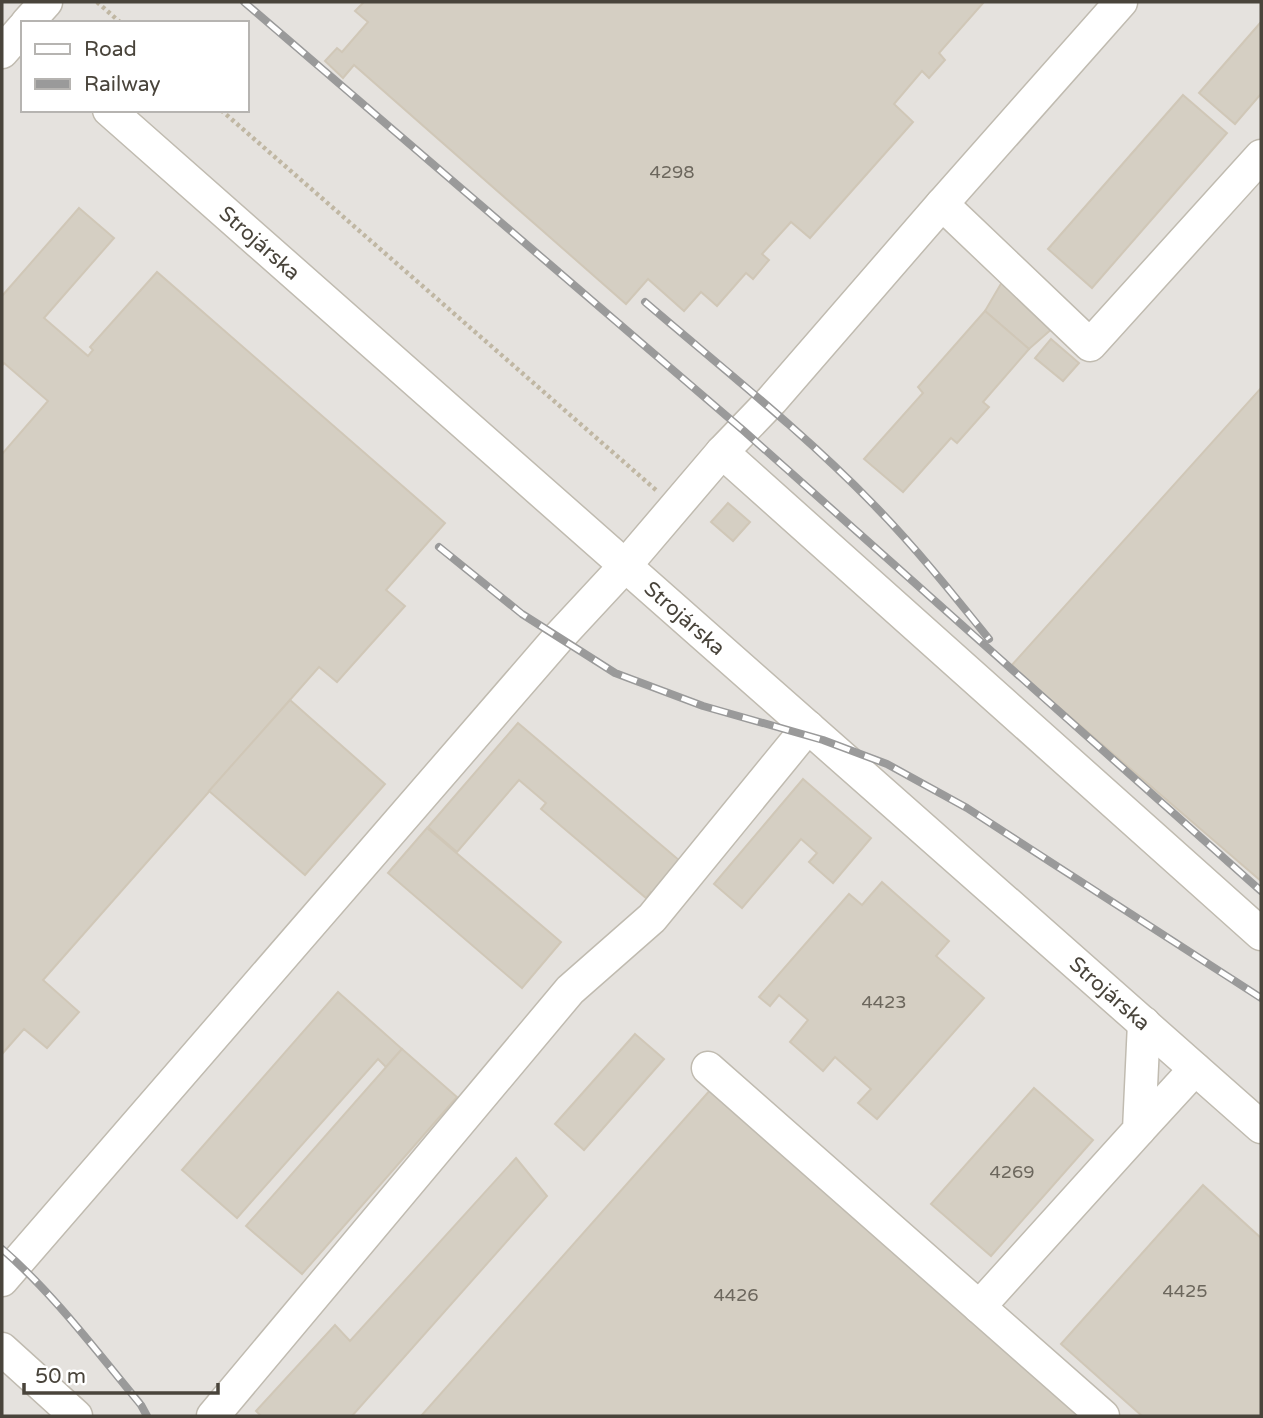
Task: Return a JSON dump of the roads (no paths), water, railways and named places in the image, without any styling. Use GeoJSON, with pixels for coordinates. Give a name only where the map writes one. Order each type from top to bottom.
{"type":"FeatureCollection","features":[{"type":"Feature","properties":{"kind":"street"},"geometry":{"type":"LineString","coordinates":[[26,21],[46,2]]}},
{"type":"Feature","properties":{"kind":"street"},"geometry":{"type":"LineString","coordinates":[[2,1280],[722,452],[772,400],[1121,2]]}},
{"type":"Feature","properties":{"kind":"street","name":"Strojárska"},"geometry":{"type":"LineString","coordinates":[[111,112],[1261,1127]]}},
{"type":"Feature","properties":{"kind":"street"},"geometry":{"type":"LineString","coordinates":[[942,204],[1090,345],[1261,156]]}},
{"type":"Feature","properties":{"kind":"street"},"geometry":{"type":"LineString","coordinates":[[722,452],[1261,934]]}},
{"type":"Feature","properties":{"kind":"street"},"geometry":{"type":"LineString","coordinates":[[213,1416],[570,990],[652,918],[808,727]]}},
{"type":"Feature","properties":{"kind":"street"},"geometry":{"type":"LineString","coordinates":[[1139,1130],[1144,1023]]}},
{"type":"Feature","properties":{"kind":"street"},"geometry":{"type":"LineString","coordinates":[[708,1068],[1102,1416]]}},
{"type":"Feature","properties":{"kind":"street"},"geometry":{"type":"LineString","coordinates":[[979,1307],[1195,1069]]}},
{"type":"Feature","properties":{"kind":"street"},"geometry":{"type":"LineString","coordinates":[[2,1349],[76,1416]]}},
{"type":"Feature","properties":{"kind":"railway"},"geometry":{"type":"LineString","coordinates":[[244,2],[744,431],[1261,891]]}},
{"type":"Feature","properties":{"kind":"railway"},"geometry":{"type":"LineString","coordinates":[[645,302],[762,401],[847,478],[904,537],[989,639]]}},
{"type":"Feature","properties":{"kind":"railway"},"geometry":{"type":"LineString","coordinates":[[439,547],[522,614],[615,673],[703,706],[823,740],[887,764],[967,808],[1261,998]]}},
{"type":"Feature","properties":{"kind":"railway"},"geometry":{"type":"LineString","coordinates":[[2,1249],[74,1324],[141,1405],[147,1416]]}}]}
